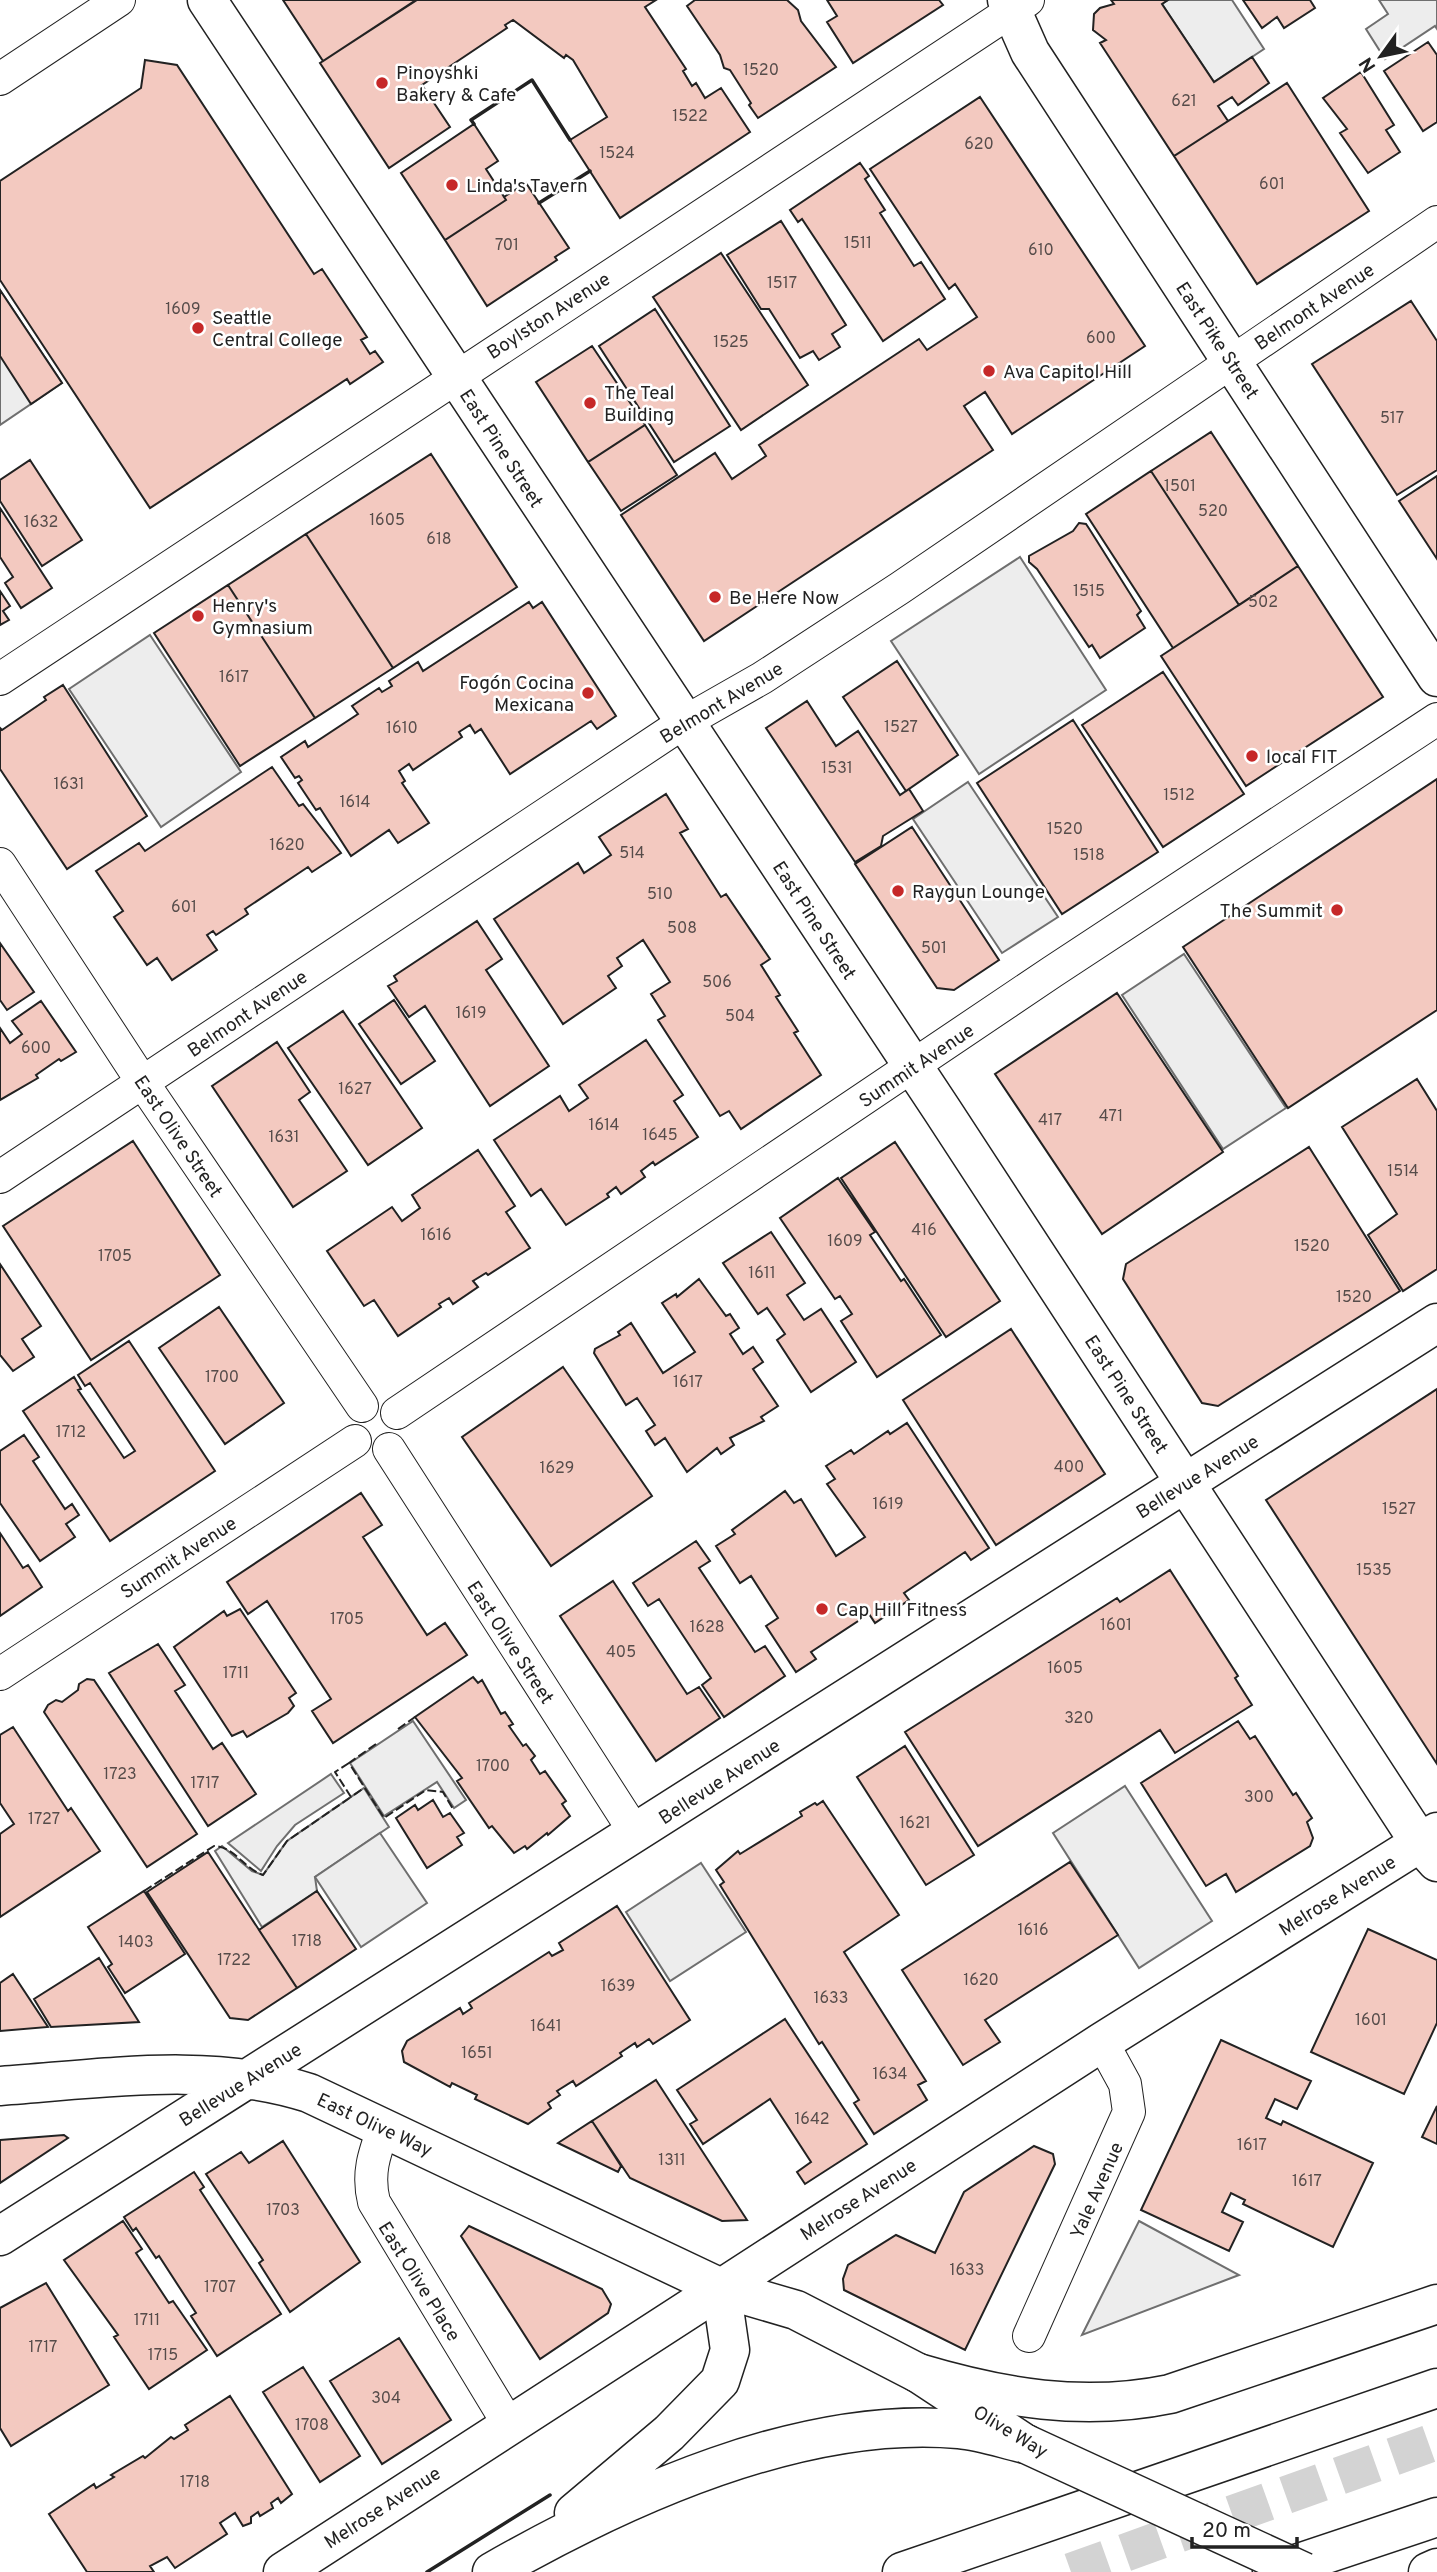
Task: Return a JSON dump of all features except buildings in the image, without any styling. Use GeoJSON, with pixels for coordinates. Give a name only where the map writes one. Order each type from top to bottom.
{"type":"FeatureCollection","features":[{"type":"Feature","properties":{"kind":"main road","name":"East Pine Street"},"geometry":{"type":"LineString","coordinates":[[207,0],[1186,1482],[1431,1846]]}},
{"type":"Feature","properties":{"kind":"main road","name":"East Pike Street"},"geometry":{"type":"LineString","coordinates":[[1016,4],[1030,52],[1437,677]]}},
{"type":"Feature","properties":{"kind":"main road","name":"Bellevue Avenue"},"geometry":{"type":"LineString","coordinates":[[0,2236],[1437,1323]]}},
{"type":"Feature","properties":{"kind":"main road","name":"Melrose Avenue"},"geometry":{"type":"LineString","coordinates":[[283,2572],[1102,2042],[1431,1846]]}},
{"type":"Feature","properties":{"kind":"main road","name":"East Olive Way"},"geometry":{"type":"LineString","coordinates":[[0,2086],[163,2075],[251,2079],[309,2093],[721,2288]]}},
{"type":"Feature","properties":{"kind":"main road","name":"Olive Way"},"geometry":{"type":"LineString","coordinates":[[721,2288],[796,2310],[918,2372],[1026,2444],[1304,2572]]}},
{"type":"Feature","properties":{"kind":"main road"},"geometry":{"type":"LineString","coordinates":[[532,2549],[669,2433],[720,2381],[730,2350],[721,2288]]}},
{"type":"Feature","properties":{"kind":"main road"},"geometry":{"type":"LineString","coordinates":[[918,2372],[992,2394],[1057,2402],[1105,2403],[1142,2399],[1170,2394],[1437,2304]]}},
{"type":"Feature","properties":{"kind":"main road"},"geometry":{"type":"LineString","coordinates":[[902,2572],[1437,2388]]}},
{"type":"Feature","properties":{"kind":"main road"},"geometry":{"type":"LineString","coordinates":[[492,2572],[532,2549],[658,2488],[741,2459],[802,2443],[900,2429],[960,2429],[1026,2444]]}},
{"type":"Feature","properties":{"kind":"main road"},"geometry":{"type":"LineString","coordinates":[[1272,2572],[1437,2517]]}},
{"type":"Feature","properties":{"kind":"main road"},"geometry":{"type":"LineString","coordinates":[[1428,2572],[1437,2568]]}},
{"type":"Feature","properties":{"kind":"street"},"geometry":{"type":"LineString","coordinates":[[0,79],[119,0]]}},
{"type":"Feature","properties":{"kind":"street","name":"Boylston Avenue"},"geometry":{"type":"LineString","coordinates":[[0,679],[1016,4]]}},
{"type":"Feature","properties":{"kind":"street","name":"Belmont Avenue"},"geometry":{"type":"LineString","coordinates":[[0,1177],[684,723],[762,678],[900,588],[1437,222]]}},
{"type":"Feature","properties":{"kind":"street","name":"Summit Avenue"},"geometry":{"type":"LineString","coordinates":[[397,1413],[1437,719]]}},
{"type":"Feature","properties":{"kind":"street","name":"East Olive Street"},"geometry":{"type":"LineString","coordinates":[[0,863],[143,1083],[362,1406]]}},
{"type":"Feature","properties":{"kind":"street"},"geometry":{"type":"LineString","coordinates":[[381,1402],[397,1413],[400,1436],[388,1450],[372,1452],[355,1441],[351,1422],[362,1406],[381,1402]]}},
{"type":"Feature","properties":{"kind":"street","name":"Summit Avenue"},"geometry":{"type":"LineString","coordinates":[[0,1674],[355,1441]]}},
{"type":"Feature","properties":{"kind":"street","name":"East Olive Street"},"geometry":{"type":"LineString","coordinates":[[388,1450],[636,1834]]}},
{"type":"Feature","properties":{"kind":"street","name":"Yale Avenue"},"geometry":{"type":"LineString","coordinates":[[1029,2336],[1129,2112],[1125,2084],[1102,2042]]}},
{"type":"Feature","properties":{"kind":"street","name":"East Olive Place"},"geometry":{"type":"LineString","coordinates":[[384,2127],[369,2176],[374,2202],[509,2425]]}},
{"type":"Feature","properties":{"kind":"shaded area"},"geometry":{"type":"Polygon","coordinates":[[[1168,0],[1232,0],[1264,49],[1214,82],[1162,4],[1168,0]]]}},
{"type":"Feature","properties":{"kind":"shaded area"},"geometry":{"type":"Polygon","coordinates":[[[1379,0],[1437,0],[1437,29],[1435,26],[1385,59],[1366,29],[1388,14],[1379,0]]]}},
{"type":"Feature","properties":{"kind":"shaded area"},"geometry":{"type":"Polygon","coordinates":[[[0,290],[62,383],[0,425],[0,290]]]}},
{"type":"Feature","properties":{"kind":"shaded area"},"geometry":{"type":"Polygon","coordinates":[[[1020,557],[1106,690],[979,774],[891,641],[1020,557]]]}},
{"type":"Feature","properties":{"kind":"shaded area"},"geometry":{"type":"Polygon","coordinates":[[[150,635],[241,772],[161,827],[69,689],[150,635]]]}},
{"type":"Feature","properties":{"kind":"shaded area"},"geometry":{"type":"Polygon","coordinates":[[[968,782],[1058,917],[1002,953],[913,819],[968,782]]]}},
{"type":"Feature","properties":{"kind":"shaded area"},"geometry":{"type":"Polygon","coordinates":[[[1184,954],[1286,1108],[1223,1149],[1122,995],[1184,954]]]}},
{"type":"Feature","properties":{"kind":"shaded area"},"geometry":{"type":"Polygon","coordinates":[[[413,1721],[466,1800],[454,1808],[437,1782],[384,1816],[350,1763],[413,1721]]]}},
{"type":"Feature","properties":{"kind":"shaded area"},"geometry":{"type":"Polygon","coordinates":[[[331,1774],[344,1793],[295,1825],[261,1871],[228,1843],[331,1774]]]}},
{"type":"Feature","properties":{"kind":"shaded area"},"geometry":{"type":"Polygon","coordinates":[[[1125,1786],[1212,1921],[1139,1968],[1053,1833],[1125,1786]]]}},
{"type":"Feature","properties":{"kind":"shaded area"},"geometry":{"type":"Polygon","coordinates":[[[364,1788],[389,1827],[315,1877],[317,1891],[262,1927],[215,1851],[222,1846],[252,1871],[263,1875],[287,1841],[364,1788]]]}},
{"type":"Feature","properties":{"kind":"shaded area"},"geometry":{"type":"Polygon","coordinates":[[[380,1833],[427,1903],[361,1947],[315,1877],[380,1833]]]}},
{"type":"Feature","properties":{"kind":"shaded area"},"geometry":{"type":"Polygon","coordinates":[[[701,1863],[746,1932],[670,1981],[626,1912],[701,1863]]]}},
{"type":"Feature","properties":{"kind":"shaded area"},"geometry":{"type":"Polygon","coordinates":[[[1139,2221],[1239,2275],[1082,2335],[1139,2221]]]}},
{"type":"Feature","properties":{"kind":"tunnel"},"geometry":{"type":"LineString","coordinates":[[1071,2572],[1437,2441]]}},
{"type":"Feature","properties":{"kind":"fence"},"geometry":{"type":"LineString","coordinates":[[398,1729],[415,1717]]}},
{"type":"Feature","properties":{"kind":"fence"},"geometry":{"type":"LineString","coordinates":[[376,1744],[349,1763],[384,1818],[426,1790],[443,1792],[453,1809]]}},
{"type":"Feature","properties":{"kind":"fence"},"geometry":{"type":"LineString","coordinates":[[349,1763],[335,1772],[351,1797],[364,1788]]}},
{"type":"Feature","properties":{"kind":"fence"},"geometry":{"type":"LineString","coordinates":[[144,1891],[214,1846],[228,1850],[263,1875],[287,1841],[351,1797]]}},
{"type":"Feature","properties":{"kind":"wall"},"geometry":{"type":"LineString","coordinates":[[474,124],[471,120],[532,80],[570,140]]}},
{"type":"Feature","properties":{"kind":"wall"},"geometry":{"type":"LineString","coordinates":[[539,203],[590,171]]}},
{"type":"Feature","properties":{"kind":"wall"},"geometry":{"type":"LineString","coordinates":[[427,2572],[550,2495]]}},
{"type":"Feature","properties":{"kind":"place","name":"Pinoyshki Bakery & Cafe"},"geometry":{"type":"Point","coordinates":[382,83]}},
{"type":"Feature","properties":{"kind":"place","name":"Linda's Tavern"},"geometry":{"type":"Point","coordinates":[452,185]}},
{"type":"Feature","properties":{"kind":"place","name":"Seattle Central College"},"geometry":{"type":"Point","coordinates":[198,328]}},
{"type":"Feature","properties":{"kind":"place","name":"Ava Capitol Hill"},"geometry":{"type":"Point","coordinates":[989,371]}},
{"type":"Feature","properties":{"kind":"place","name":"The Teal Building"},"geometry":{"type":"Point","coordinates":[590,403]}},
{"type":"Feature","properties":{"kind":"place","name":"Be Here Now"},"geometry":{"type":"Point","coordinates":[715,597]}},
{"type":"Feature","properties":{"kind":"place","name":"Henry's Gymnasium"},"geometry":{"type":"Point","coordinates":[198,616]}},
{"type":"Feature","properties":{"kind":"place","name":"Fogón Cocina Mexicana"},"geometry":{"type":"Point","coordinates":[588,693]}},
{"type":"Feature","properties":{"kind":"place","name":"local FIT"},"geometry":{"type":"Point","coordinates":[1252,756]}},
{"type":"Feature","properties":{"kind":"place","name":"Raygun Lounge"},"geometry":{"type":"Point","coordinates":[898,891]}},
{"type":"Feature","properties":{"kind":"place","name":"The Summit"},"geometry":{"type":"Point","coordinates":[1337,910]}},
{"type":"Feature","properties":{"kind":"place","name":"Cap Hill Fitness"},"geometry":{"type":"Point","coordinates":[822,1609]}}]}
